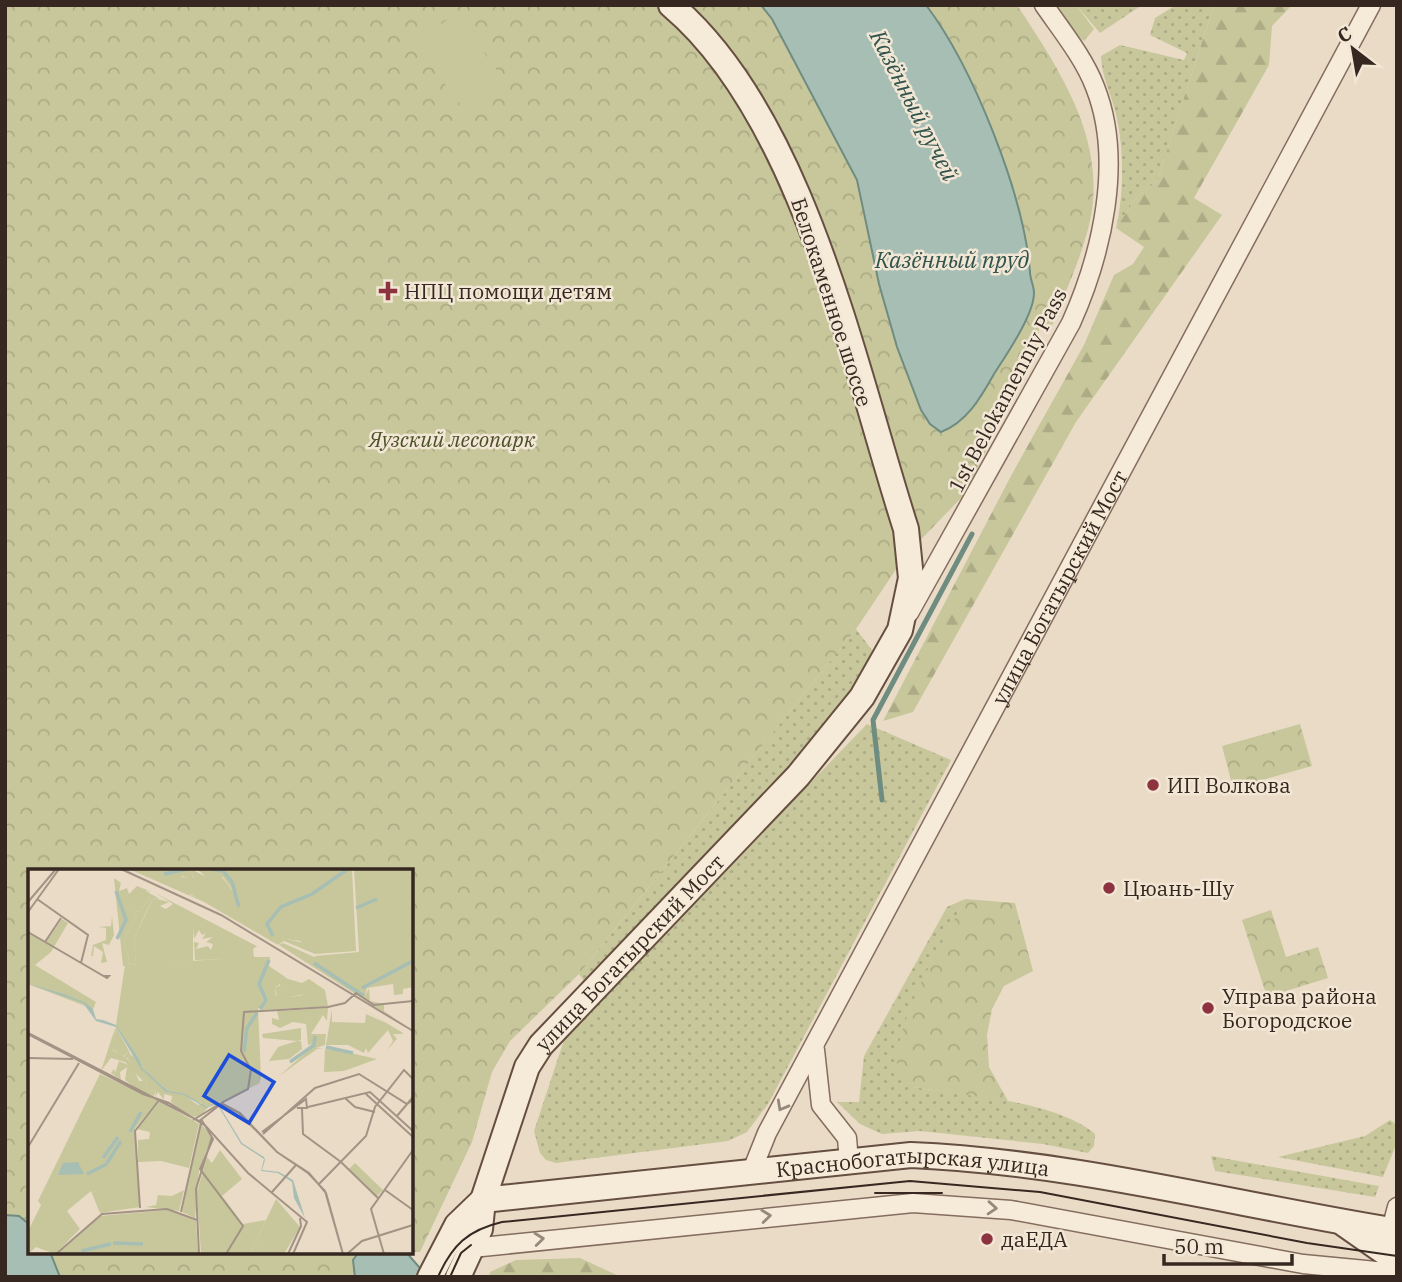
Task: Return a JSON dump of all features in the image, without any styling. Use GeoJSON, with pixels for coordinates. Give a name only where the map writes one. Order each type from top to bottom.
{"type":"FeatureCollection","features":[{"type":"Feature","properties":{"kind":"street","name":"Белокаменное шоссе"},"geometry":{"type":"LineString","coordinates":[[671,5],[706,39],[729,69],[773,141],[808,221],[907,536],[911,578],[900,630]]}},
{"type":"Feature","properties":{"kind":"street","name":"1st Belokamenniy Pass"},"geometry":{"type":"LineString","coordinates":[[900,630],[1071,323],[1085,292],[1103,234],[1108,133],[1101,103],[1080,59],[1044,5]]}},
{"type":"Feature","properties":{"kind":"street","name":"улица Богатырский Мост"},"geometry":{"type":"LineString","coordinates":[[751,1173],[767,1133],[1371,5]]}},
{"type":"Feature","properties":{"kind":"street","name":"улица Богатырский Мост"},"geometry":{"type":"LineString","coordinates":[[451,1262],[457,1225],[482,1200],[527,1067],[541,1045],[798,776],[862,697],[900,630]]}},
{"type":"Feature","properties":{"kind":"street"},"geometry":{"type":"LineString","coordinates":[[815,1046],[821,1105],[847,1138],[849,1161]]}},
{"type":"Feature","properties":{"kind":"street","name":"Краснобогатырская улица"},"geometry":{"type":"LineString","coordinates":[[482,1200],[911,1155],[970,1157],[1106,1178],[1341,1222],[1394,1222]]}},
{"type":"Feature","properties":{"kind":"street"},"geometry":{"type":"LineString","coordinates":[[451,1262],[913,1203],[1012,1210],[1303,1264],[1393,1263],[1394,1222]]}},
{"type":"Feature","properties":{"kind":"street","name":"Краснобогатырская улица"},"geometry":{"type":"LineString","coordinates":[[1341,1222],[1393,1263]]}},
{"type":"Feature","properties":{"kind":"green space","name":"Яузский лесопарк"},"geometry":{"type":"Polygon","coordinates":[[[5,5],[1017,5],[1074,102],[1091,154],[1094,182],[1092,210],[1085,240],[1050,331],[1039,327],[1038,346],[964,495],[905,556],[856,629],[579,974],[510,1041],[492,1072],[472,1142],[420,1252],[413,1252],[413,869],[28,869],[28,1254],[358,1254],[353,1260],[355,1277],[5,1277],[5,5]]]}},
{"type":"Feature","properties":{"kind":"green space"},"geometry":{"type":"Polygon","coordinates":[[[1054,5],[1076,5],[1094,29],[1084,41],[1074,34],[1054,5]]]}},
{"type":"Feature","properties":{"kind":"green space"},"geometry":{"type":"Polygon","coordinates":[[[1076,5],[1142,5],[1100,33],[1076,5]]]}},
{"type":"Feature","properties":{"kind":"green space"},"geometry":{"type":"Polygon","coordinates":[[[1176,5],[1214,5],[1157,181],[1137,197],[1116,228],[1122,186],[1122,155],[1116,114],[1101,56],[1120,45],[1184,60],[1187,53],[1150,35],[1155,18],[1176,5]]]}},
{"type":"Feature","properties":{"kind":"green space"},"geometry":{"type":"Polygon","coordinates":[[[1214,5],[1292,5],[1272,26],[1269,65],[1194,198],[1222,215],[1076,422],[913,712],[883,721],[1012,474],[1084,345],[1114,275],[1133,264],[1144,247],[1116,228],[1137,197],[1157,181],[1214,5]]]}},
{"type":"Feature","properties":{"kind":"green space"},"geometry":{"type":"Polygon","coordinates":[[[455,14],[508,85],[468,115],[415,43],[455,14]]]}},
{"type":"Feature","properties":{"kind":"green space"},"geometry":{"type":"Polygon","coordinates":[[[856,629],[872,650],[854,695],[785,776],[584,981],[579,974],[856,629]]]}},
{"type":"Feature","properties":{"kind":"green space"},"geometry":{"type":"Polygon","coordinates":[[[867,724],[951,760],[768,1104],[747,1132],[728,1141],[556,1163],[546,1160],[540,1153],[534,1131],[565,1037],[867,724]]]}},
{"type":"Feature","properties":{"kind":"green space"},"geometry":{"type":"Polygon","coordinates":[[[1300,724],[1312,766],[1233,788],[1222,746],[1300,724]]]}},
{"type":"Feature","properties":{"kind":"green space"},"geometry":{"type":"Polygon","coordinates":[[[965,899],[909,1011],[913,1087],[1009,1101],[1058,1114],[1095,1134],[1094,1146],[1088,1153],[1043,1144],[920,1131],[882,1134],[860,1124],[837,1102],[859,1102],[864,1056],[947,907],[965,899]]]}},
{"type":"Feature","properties":{"kind":"green space"},"geometry":{"type":"Polygon","coordinates":[[[965,899],[1015,903],[1033,971],[1004,986],[992,1009],[987,1035],[989,1067],[1008,1101],[913,1087],[898,1078],[897,1057],[909,1010],[965,899]]]}},
{"type":"Feature","properties":{"kind":"green space"},"geometry":{"type":"Polygon","coordinates":[[[1271,910],[1286,957],[1318,947],[1328,978],[1267,997],[1242,920],[1271,910]]]}},
{"type":"Feature","properties":{"kind":"green space"},"geometry":{"type":"Polygon","coordinates":[[[1390,1120],[1397,1125],[1397,1142],[1383,1177],[1278,1157],[1365,1136],[1390,1120]]]}},
{"type":"Feature","properties":{"kind":"green space"},"geometry":{"type":"Polygon","coordinates":[[[1211,1156],[1379,1186],[1375,1197],[1215,1171],[1211,1156]]]}},
{"type":"Feature","properties":{"kind":"green space"},"geometry":{"type":"Polygon","coordinates":[[[580,1258],[621,1277],[489,1277],[490,1272],[516,1260],[580,1258]]]}},
{"type":"Feature","properties":{"kind":"water","name":"Казённый пруд"},"geometry":{"type":"Polygon","coordinates":[[[761,5],[926,5],[944,31],[978,96],[1007,170],[1018,207],[1034,290],[1033,302],[1018,335],[978,400],[958,422],[941,432],[930,424],[921,410],[897,347],[879,284],[857,180],[772,19],[761,5]]]}},
{"type":"Feature","properties":{"kind":"water"},"geometry":{"type":"Polygon","coordinates":[[[5,1215],[19,1216],[28,1223],[28,1254],[51,1254],[60,1277],[5,1277],[5,1215]]]}},
{"type":"Feature","properties":{"kind":"water"},"geometry":{"type":"Polygon","coordinates":[[[358,1254],[408,1254],[419,1267],[440,1277],[355,1277],[353,1260],[358,1254]]]}},
{"type":"Feature","properties":{"kind":"waterway","name":"Казённый ручей"},"geometry":{"type":"LineString","coordinates":[[882,800],[873,720],[972,534]]}},
{"type":"Feature","properties":{"kind":"tram line"},"geometry":{"type":"LineString","coordinates":[[438,1277],[449,1256],[462,1240],[480,1229],[502,1222],[910,1181],[1040,1192],[1307,1243],[1397,1256]]}},
{"type":"Feature","properties":{"kind":"tram line"},"geometry":{"type":"LineString","coordinates":[[875,1193],[942,1193]]}},
{"type":"Feature","properties":{"kind":"tram line"},"geometry":{"type":"LineString","coordinates":[[450,1277],[461,1253],[471,1245]]}},
{"type":"Feature","properties":{"kind":"place","name":"НПЦ помощи детям"},"geometry":{"type":"Point","coordinates":[388,291]}},
{"type":"Feature","properties":{"kind":"place","name":"ИП Волкова"},"geometry":{"type":"Point","coordinates":[1153,785]}},
{"type":"Feature","properties":{"kind":"place","name":"Цюань-Шу"},"geometry":{"type":"Point","coordinates":[1109,888]}},
{"type":"Feature","properties":{"kind":"place","name":"Управа района Богородское"},"geometry":{"type":"Point","coordinates":[1208,1008]}},
{"type":"Feature","properties":{"kind":"place","name":"даЕДА"},"geometry":{"type":"Point","coordinates":[987,1239]}}]}
